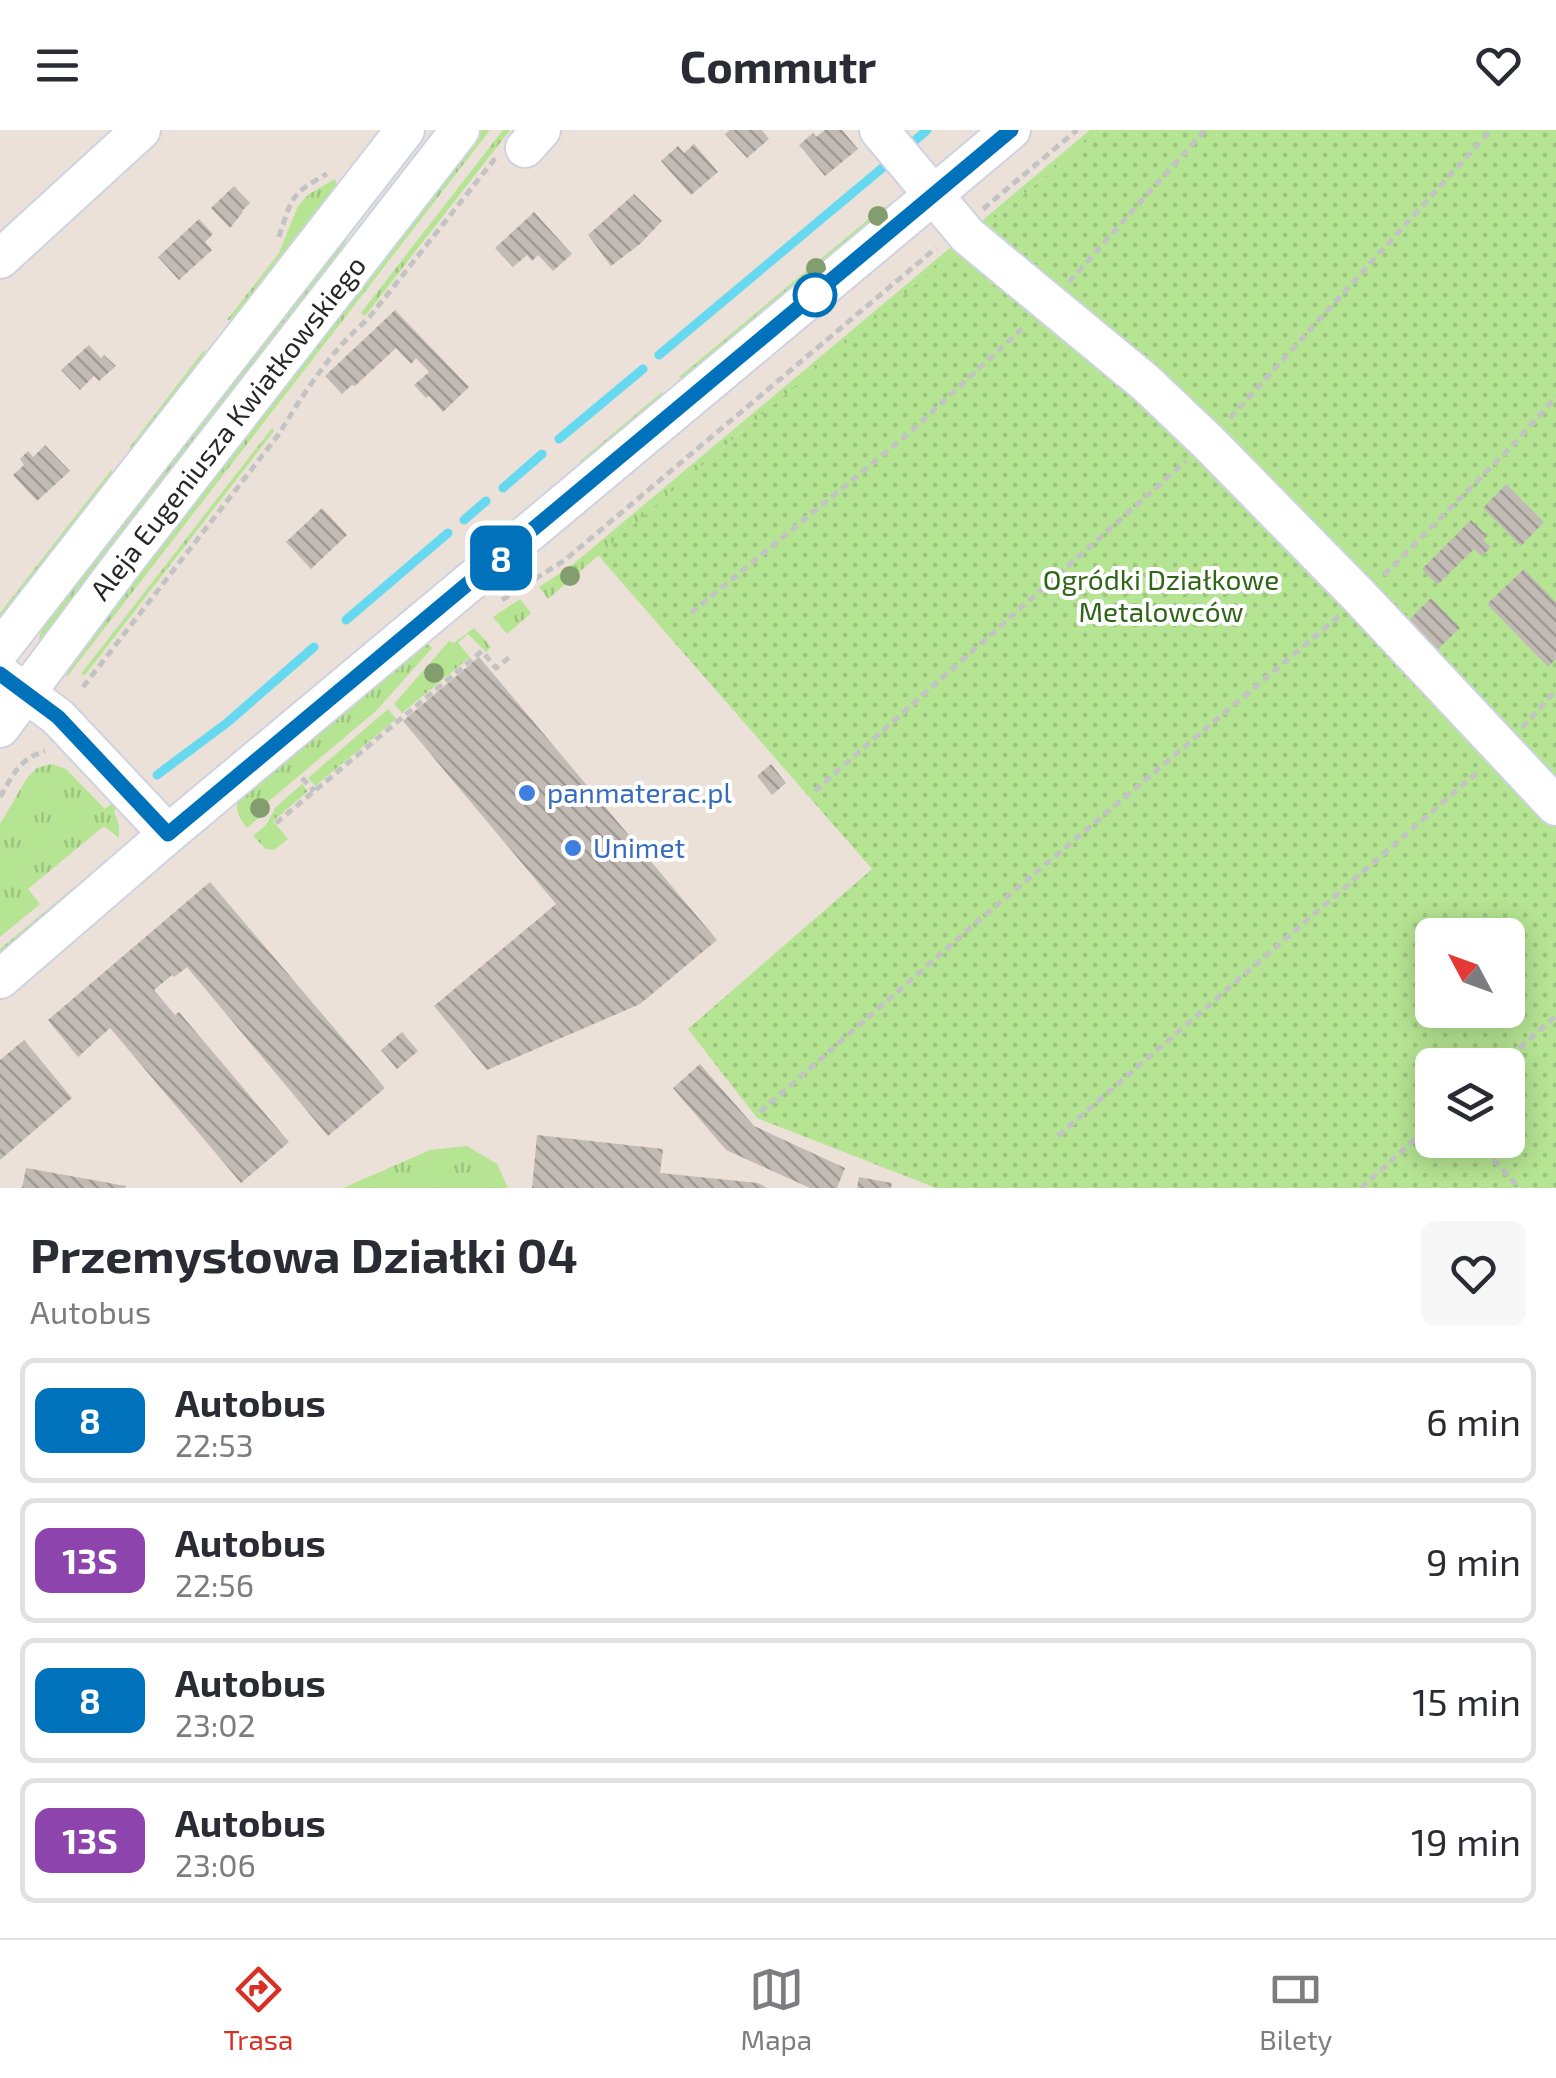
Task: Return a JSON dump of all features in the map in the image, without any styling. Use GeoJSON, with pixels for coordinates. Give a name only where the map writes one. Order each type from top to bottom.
{"type":"FeatureCollection","features":[{"type":"Feature","properties":{"kind":"street"},"geometry":{"type":"LineString","coordinates":[[0,260],[141,130]]}},
{"type":"Feature","properties":{"kind":"street","name":"Aleja Eugeniusza Kwiatkowskiego"},"geometry":{"type":"LineString","coordinates":[[0,650],[405,130]]}},
{"type":"Feature","properties":{"kind":"street","name":"Aleja Eugeniusza Kwiatkowskiego"},"geometry":{"type":"LineString","coordinates":[[0,728],[13,683],[124,562],[460,130]]}},
{"type":"Feature","properties":{"kind":"street"},"geometry":{"type":"LineString","coordinates":[[880,130],[968,236],[1146,383],[1208,442],[1556,806]]}},
{"type":"Feature","properties":{"kind":"street"},"geometry":{"type":"LineString","coordinates":[[0,978],[1011,130]]}},
{"type":"Feature","properties":{"kind":"street"},"geometry":{"type":"LineString","coordinates":[[13,683],[58,717],[168,834]]}},
{"type":"Feature","properties":{"kind":"path"},"geometry":{"type":"LineString","coordinates":[[971,219],[1077,130]]}},
{"type":"Feature","properties":{"kind":"path"},"geometry":{"type":"LineString","coordinates":[[690,613],[908,434],[1050,303],[1206,130]]}},
{"type":"Feature","properties":{"kind":"path"},"geometry":{"type":"LineString","coordinates":[[815,791],[1208,442],[1491,130]]}},
{"type":"Feature","properties":{"kind":"path"},"geometry":{"type":"LineString","coordinates":[[83,687],[270,446],[305,390],[522,144]]}},
{"type":"Feature","properties":{"kind":"path"},"geometry":{"type":"LineString","coordinates":[[514,592],[565,560],[943,242]]}},
{"type":"Feature","properties":{"kind":"path"},"geometry":{"type":"LineString","coordinates":[[760,1112],[976,923],[1361,598],[1556,397]]}},
{"type":"Feature","properties":{"kind":"path"},"geometry":{"type":"LineString","coordinates":[[276,823],[482,651],[496,668],[511,656]]}},
{"type":"Feature","properties":{"kind":"path"},"geometry":{"type":"LineString","coordinates":[[1058,1136],[1503,749],[1556,690]]}},
{"type":"Feature","properties":{"kind":"path"},"geometry":{"type":"LineString","coordinates":[[0,797],[28,756],[44,751]]}},
{"type":"Feature","properties":{"kind":"path"},"geometry":{"type":"LineString","coordinates":[[302,778],[314,792]]}},
{"type":"Feature","properties":{"kind":"path"},"geometry":{"type":"LineString","coordinates":[[1519,1048],[1556,1016]]}},
{"type":"Feature","properties":{"kind":"path"},"geometry":{"type":"LineString","coordinates":[[1361,1188],[1415,1139]]}},
{"type":"Feature","properties":{"kind":"path"},"geometry":{"type":"LineString","coordinates":[[1492,1158],[1519,1188]]}},
{"type":"Feature","properties":{"kind":"green space"},"geometry":{"type":"Polygon","coordinates":[[[479,130],[490,130],[66,678],[69,664],[114,598],[479,130]]]}},
{"type":"Feature","properties":{"kind":"green space"},"geometry":{"type":"Polygon","coordinates":[[[503,130],[510,130],[365,316],[361,313],[503,130]]]}},
{"type":"Feature","properties":{"kind":"green space"},"geometry":{"type":"Polygon","coordinates":[[[1090,130],[1101,130],[982,229],[978,224],[1090,130]]]}},
{"type":"Feature","properties":{"kind":"green space","name":"Ogródki Działkowe Metalowców"},"geometry":{"type":"Polygon","coordinates":[[[1101,130],[1556,130],[1556,1188],[936,1188],[757,1118],[688,1029],[872,869],[598,555],[1101,130]]]}},
{"type":"Feature","properties":{"kind":"green space"},"geometry":{"type":"Polygon","coordinates":[[[335,179],[338,191],[239,318],[227,320],[279,253],[298,206],[309,194],[335,179]]]}},
{"type":"Feature","properties":{"kind":"green space"},"geometry":{"type":"Polygon","coordinates":[[[883,207],[892,211],[686,379],[679,377],[883,207]]]}},
{"type":"Feature","properties":{"kind":"green space"},"geometry":{"type":"Polygon","coordinates":[[[365,210],[308,303],[42,641],[39,639],[44,618],[365,210]]]}},
{"type":"Feature","properties":{"kind":"green space"},"geometry":{"type":"Polygon","coordinates":[[[957,242],[962,247],[548,599],[539,587],[571,566],[957,242]]]}},
{"type":"Feature","properties":{"kind":"green space"},"geometry":{"type":"Polygon","coordinates":[[[204,350],[207,360],[138,448],[129,448],[204,350]]]}},
{"type":"Feature","properties":{"kind":"green space"},"geometry":{"type":"Polygon","coordinates":[[[662,392],[662,401],[584,464],[579,462],[662,392]]]}},
{"type":"Feature","properties":{"kind":"green space"},"geometry":{"type":"Polygon","coordinates":[[[272,428],[274,431],[85,675],[81,674],[272,428]]]}},
{"type":"Feature","properties":{"kind":"green space"},"geometry":{"type":"Polygon","coordinates":[[[112,469],[112,481],[0,626],[0,613],[112,469]]]}},
{"type":"Feature","properties":{"kind":"green space"},"geometry":{"type":"Polygon","coordinates":[[[520,599],[531,613],[507,634],[493,617],[520,599]]]}},
{"type":"Feature","properties":{"kind":"green space"},"geometry":{"type":"Polygon","coordinates":[[[474,628],[491,647],[486,652],[468,634],[458,643],[470,657],[402,713],[394,704],[449,641],[454,643],[474,628]]]}},
{"type":"Feature","properties":{"kind":"green space"},"geometry":{"type":"Polygon","coordinates":[[[425,640],[432,648],[377,710],[269,801],[261,816],[247,828],[238,813],[240,796],[425,640]]]}},
{"type":"Feature","properties":{"kind":"green space"},"geometry":{"type":"Polygon","coordinates":[[[388,709],[396,719],[315,786],[308,778],[388,709]]]}},
{"type":"Feature","properties":{"kind":"green space"},"geometry":{"type":"Polygon","coordinates":[[[51,764],[66,769],[105,809],[117,799],[120,806],[114,811],[119,838],[104,826],[28,889],[40,904],[0,937],[0,824],[27,778],[37,768],[51,764]]]}},
{"type":"Feature","properties":{"kind":"green space"},"geometry":{"type":"Polygon","coordinates":[[[302,784],[308,791],[273,821],[288,839],[274,850],[266,849],[253,836],[266,825],[276,807],[302,784]]]}},
{"type":"Feature","properties":{"kind":"green space"},"geometry":{"type":"Polygon","coordinates":[[[125,845],[121,856],[0,960],[0,949],[125,845]]]}},
{"type":"Feature","properties":{"kind":"green space"},"geometry":{"type":"Polygon","coordinates":[[[467,1146],[497,1164],[508,1188],[343,1188],[430,1150],[467,1146]]]}},
{"type":"Feature","properties":{"kind":"building"},"geometry":{"type":"Polygon","coordinates":[[[730,130],[762,130],[769,139],[747,158],[725,134],[730,130]]]}},
{"type":"Feature","properties":{"kind":"building"},"geometry":{"type":"Polygon","coordinates":[[[825,130],[842,130],[858,149],[825,176],[799,145],[813,133],[816,137],[825,130]]]}},
{"type":"Feature","properties":{"kind":"building"},"geometry":{"type":"Polygon","coordinates":[[[694,144],[718,172],[691,195],[661,161],[678,146],[684,153],[694,144]]]}},
{"type":"Feature","properties":{"kind":"building"},"geometry":{"type":"Polygon","coordinates":[[[234,186],[250,203],[230,228],[211,208],[234,186]]]}},
{"type":"Feature","properties":{"kind":"building"},"geometry":{"type":"Polygon","coordinates":[[[634,194],[662,221],[611,266],[588,235],[634,194]]]}},
{"type":"Feature","properties":{"kind":"building"},"geometry":{"type":"Polygon","coordinates":[[[534,212],[572,254],[553,271],[538,255],[532,261],[527,255],[513,267],[495,248],[534,212]]]}},
{"type":"Feature","properties":{"kind":"building"},"geometry":{"type":"Polygon","coordinates":[[[199,219],[213,234],[205,242],[212,250],[179,280],[158,257],[199,219]]]}},
{"type":"Feature","properties":{"kind":"building"},"geometry":{"type":"Polygon","coordinates":[[[395,310],[469,387],[443,412],[414,385],[429,372],[416,358],[411,364],[396,348],[342,394],[325,376],[395,310]]]}},
{"type":"Feature","properties":{"kind":"building"},"geometry":{"type":"Polygon","coordinates":[[[89,345],[116,366],[99,381],[94,376],[80,390],[61,370],[89,345]]]}},
{"type":"Feature","properties":{"kind":"building"},"geometry":{"type":"Polygon","coordinates":[[[45,445],[70,471],[37,501],[13,475],[24,465],[20,459],[28,451],[33,457],[45,445]]]}},
{"type":"Feature","properties":{"kind":"building"},"geometry":{"type":"Polygon","coordinates":[[[1506,484],[1544,522],[1521,546],[1483,508],[1506,484]]]}},
{"type":"Feature","properties":{"kind":"building"},"geometry":{"type":"Polygon","coordinates":[[[322,508],[347,535],[311,569],[286,542],[322,508]]]}},
{"type":"Feature","properties":{"kind":"building"},"geometry":{"type":"Polygon","coordinates":[[[1471,520],[1487,536],[1483,540],[1491,547],[1482,556],[1474,549],[1437,585],[1422,569],[1471,520]]]}},
{"type":"Feature","properties":{"kind":"building"},"geometry":{"type":"Polygon","coordinates":[[[1524,569],[1556,602],[1556,659],[1548,667],[1487,604],[1524,569]]]}},
{"type":"Feature","properties":{"kind":"building"},"geometry":{"type":"Polygon","coordinates":[[[1431,598],[1460,628],[1437,650],[1408,621],[1431,598]]]}},
{"type":"Feature","properties":{"kind":"building"},"geometry":{"type":"Polygon","coordinates":[[[479,657],[717,940],[640,1004],[487,1070],[434,1006],[556,904],[403,721],[479,657]]]}},
{"type":"Feature","properties":{"kind":"building"},"geometry":{"type":"Polygon","coordinates":[[[771,764],[786,783],[772,795],[757,776],[771,764]]]}},
{"type":"Feature","properties":{"kind":"building"},"geometry":{"type":"Polygon","coordinates":[[[210,882],[385,1088],[328,1136],[187,967],[172,975],[154,990],[175,1015],[179,1012],[289,1142],[241,1183],[110,1028],[78,1057],[48,1020],[210,882]]]}},
{"type":"Feature","properties":{"kind":"building"},"geometry":{"type":"Polygon","coordinates":[[[402,1032],[418,1051],[397,1069],[381,1050],[402,1032]]]}},
{"type":"Feature","properties":{"kind":"building"},"geometry":{"type":"Polygon","coordinates":[[[24,1040],[72,1098],[0,1160],[0,1060],[24,1040]]]}},
{"type":"Feature","properties":{"kind":"building"},"geometry":{"type":"Polygon","coordinates":[[[700,1064],[754,1126],[845,1168],[837,1188],[810,1188],[726,1150],[673,1088],[700,1064]]]}},
{"type":"Feature","properties":{"kind":"building"},"geometry":{"type":"Polygon","coordinates":[[[537,1135],[663,1149],[660,1173],[758,1183],[767,1188],[532,1188],[537,1135]]]}},
{"type":"Feature","properties":{"kind":"building"},"geometry":{"type":"Polygon","coordinates":[[[26,1168],[126,1186],[22,1188],[26,1168]]]}},
{"type":"Feature","properties":{"kind":"building"},"geometry":{"type":"Polygon","coordinates":[[[859,1177],[892,1183],[891,1188],[857,1188],[859,1177]]]}},
{"type":"Feature","properties":{"kind":"waterway"},"geometry":{"type":"LineString","coordinates":[[912,143],[927,130]]}},
{"type":"Feature","properties":{"kind":"waterway"},"geometry":{"type":"LineString","coordinates":[[659,355],[887,164]]}},
{"type":"Feature","properties":{"kind":"waterway"},"geometry":{"type":"LineString","coordinates":[[559,439],[643,369]]}},
{"type":"Feature","properties":{"kind":"waterway"},"geometry":{"type":"LineString","coordinates":[[503,488],[542,454]]}},
{"type":"Feature","properties":{"kind":"waterway"},"geometry":{"type":"LineString","coordinates":[[464,520],[486,501]]}},
{"type":"Feature","properties":{"kind":"waterway"},"geometry":{"type":"LineString","coordinates":[[346,620],[448,533]]}},
{"type":"Feature","properties":{"kind":"waterway"},"geometry":{"type":"LineString","coordinates":[[157,775],[228,722],[314,647]]}},
{"type":"Feature","properties":{"kind":"bus line","name":"8"},"geometry":{"type":"LineString","coordinates":[[0,674],[58,717],[168,834],[1011,130]]}},
{"type":"Feature","properties":{"kind":"place","name":"panmaterac.pl"},"geometry":{"type":"Point","coordinates":[527,793]}},
{"type":"Feature","properties":{"kind":"place","name":"Unimet"},"geometry":{"type":"Point","coordinates":[573,848]}}]}
